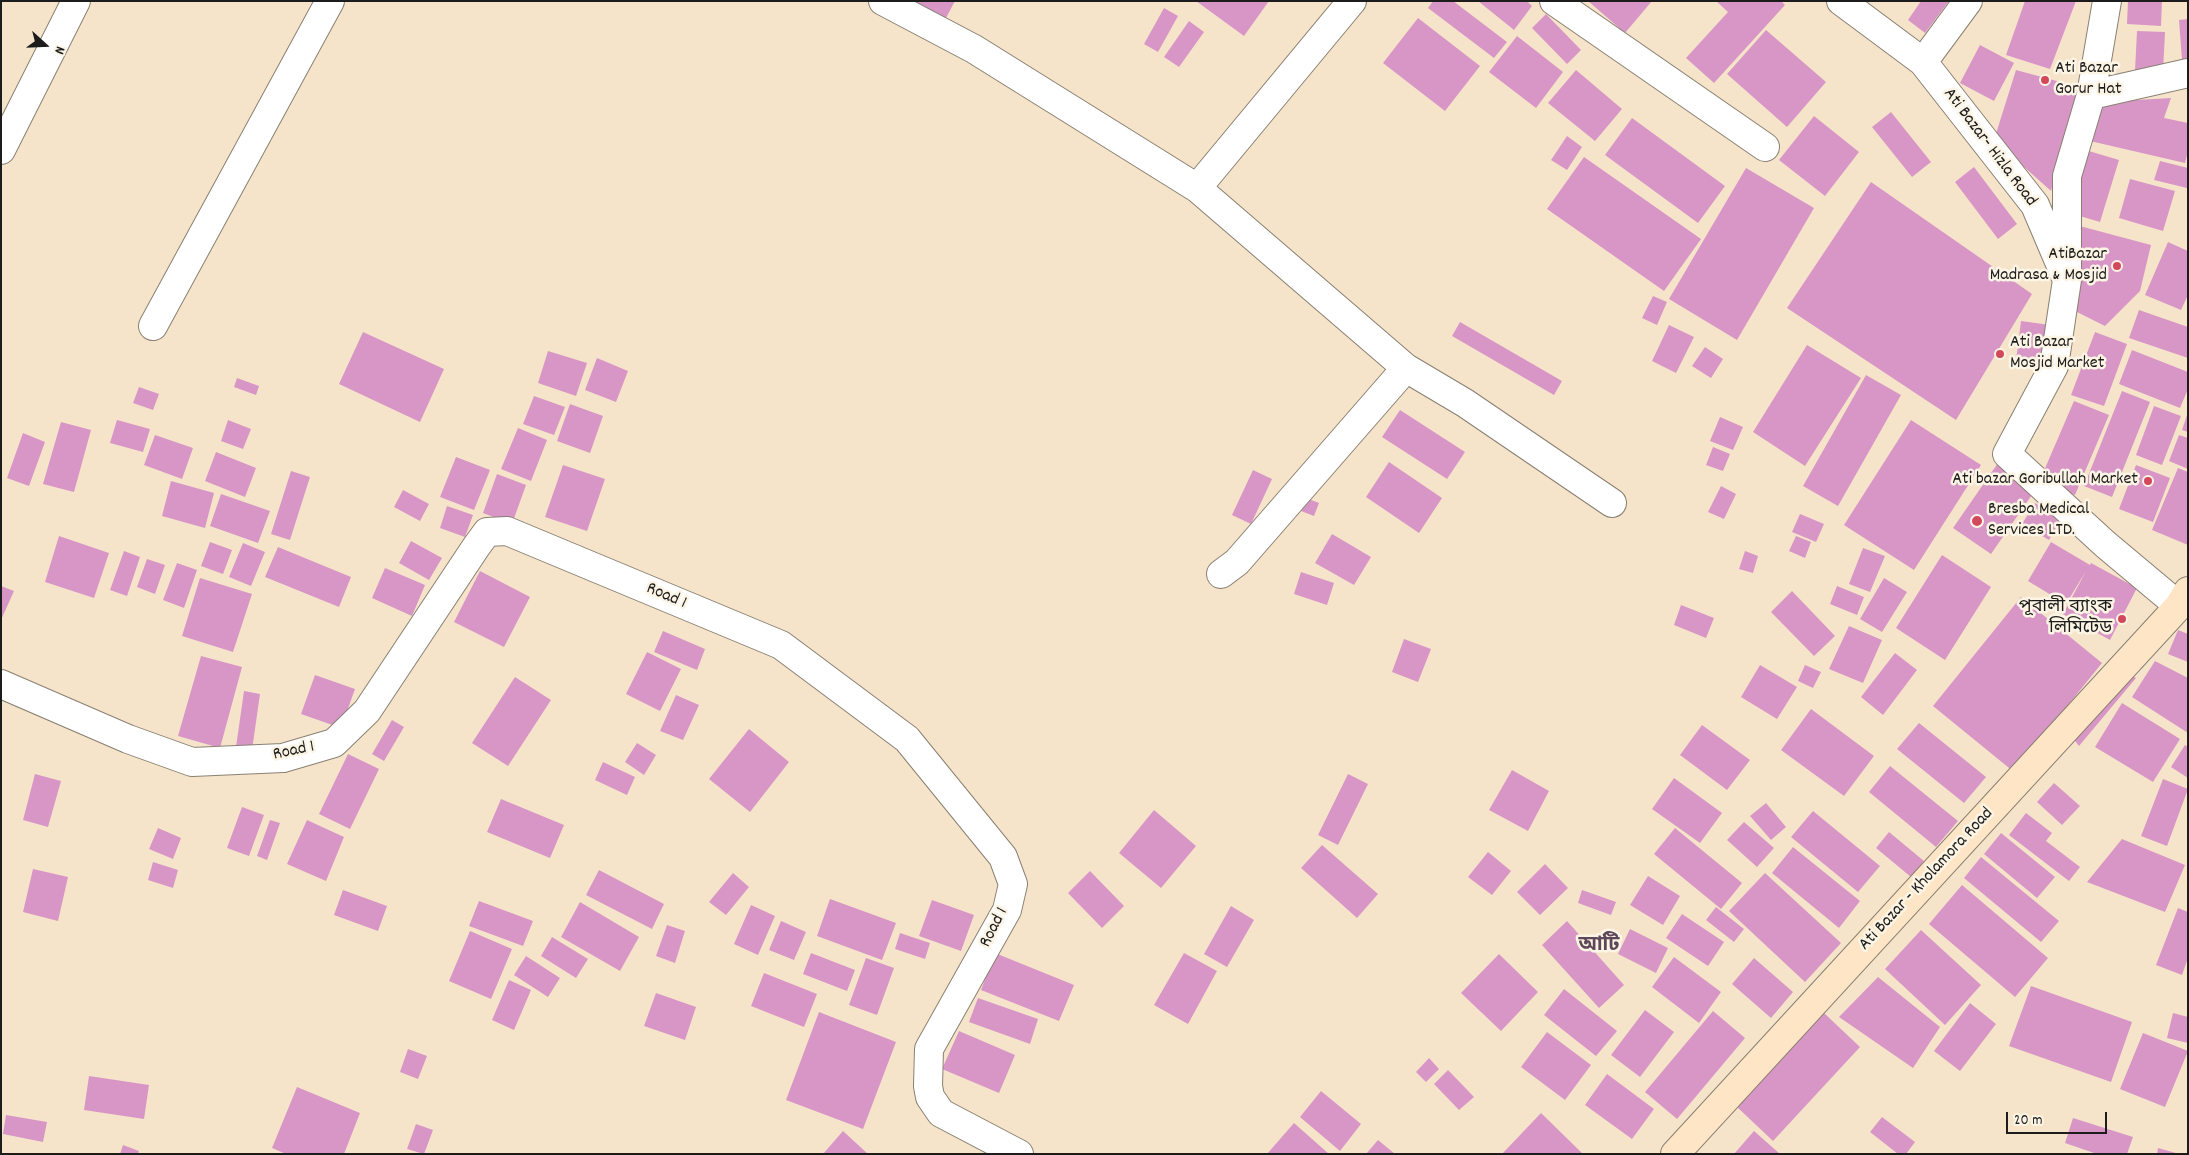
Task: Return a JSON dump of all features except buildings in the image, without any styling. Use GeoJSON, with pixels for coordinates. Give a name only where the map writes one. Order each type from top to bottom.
{"type":"FeatureCollection","features":[{"type":"Feature","properties":{"kind":"main road","name":"Ati Bazar - Kholamora Road"},"geometry":{"type":"LineString","coordinates":[[1675,1154],[2185,603]]}},
{"type":"Feature","properties":{"kind":"street"},"geometry":{"type":"LineString","coordinates":[[1,150],[76,1]]}},
{"type":"Feature","properties":{"kind":"street"},"geometry":{"type":"LineString","coordinates":[[153,326],[330,1]]}},
{"type":"Feature","properties":{"kind":"street"},"geometry":{"type":"LineString","coordinates":[[883,1],[974,49],[1197,188],[1406,368],[1465,403],[1612,503]]}},
{"type":"Feature","properties":{"kind":"street"},"geometry":{"type":"LineString","coordinates":[[1197,188],[1352,1]]}},
{"type":"Feature","properties":{"kind":"street"},"geometry":{"type":"LineString","coordinates":[[1554,1],[1764,147]]}},
{"type":"Feature","properties":{"kind":"street","name":"Ati Bazar- Hizla Road"},"geometry":{"type":"LineString","coordinates":[[1841,1],[1923,62],[2035,205],[2067,280]]}},
{"type":"Feature","properties":{"kind":"street"},"geometry":{"type":"LineString","coordinates":[[1923,62],[1968,1]]}},
{"type":"Feature","properties":{"kind":"street"},"geometry":{"type":"LineString","coordinates":[[2106,1],[2091,95],[2067,176],[2067,280],[2054,366],[2007,454],[2105,544],[2185,603]]}},
{"type":"Feature","properties":{"kind":"street"},"geometry":{"type":"LineString","coordinates":[[2091,95],[2188,73]]}},
{"type":"Feature","properties":{"kind":"street"},"geometry":{"type":"LineString","coordinates":[[1221,574],[1237,562],[1406,368]]}},
{"type":"Feature","properties":{"kind":"street","name":"Road 1"},"geometry":{"type":"LineString","coordinates":[[1,684],[128,739],[192,762],[283,758],[334,743],[367,711],[476,547],[488,532],[507,531],[781,645],[907,739],[1003,857],[1013,884],[1007,910],[928,1050],[928,1086],[930,1097],[941,1113],[1019,1154]]}},
{"type":"Feature","properties":{"kind":"place","name":"Ati Bazar Gorur Hat"},"geometry":{"type":"Point","coordinates":[2045,80]}},
{"type":"Feature","properties":{"kind":"place","name":"AtiBazar Madrasa & Mosjid"},"geometry":{"type":"Point","coordinates":[2117,266]}},
{"type":"Feature","properties":{"kind":"place","name":"Ati Bazar Mosjid Market"},"geometry":{"type":"Point","coordinates":[2000,354]}},
{"type":"Feature","properties":{"kind":"place","name":"Ati bazar Goribullah Market"},"geometry":{"type":"Point","coordinates":[2148,481]}},
{"type":"Feature","properties":{"kind":"place","name":"Bresba Medical Services LTD."},"geometry":{"type":"Point","coordinates":[1977,521]}},
{"type":"Feature","properties":{"kind":"place","name":"পূবালী ব্যাংক লিমিটেড"},"geometry":{"type":"Point","coordinates":[2122,619]}},
{"type":"Feature","properties":{"kind":"district","name":"আটি"},"geometry":{"type":"Point","coordinates":[1599,947]}}]}
